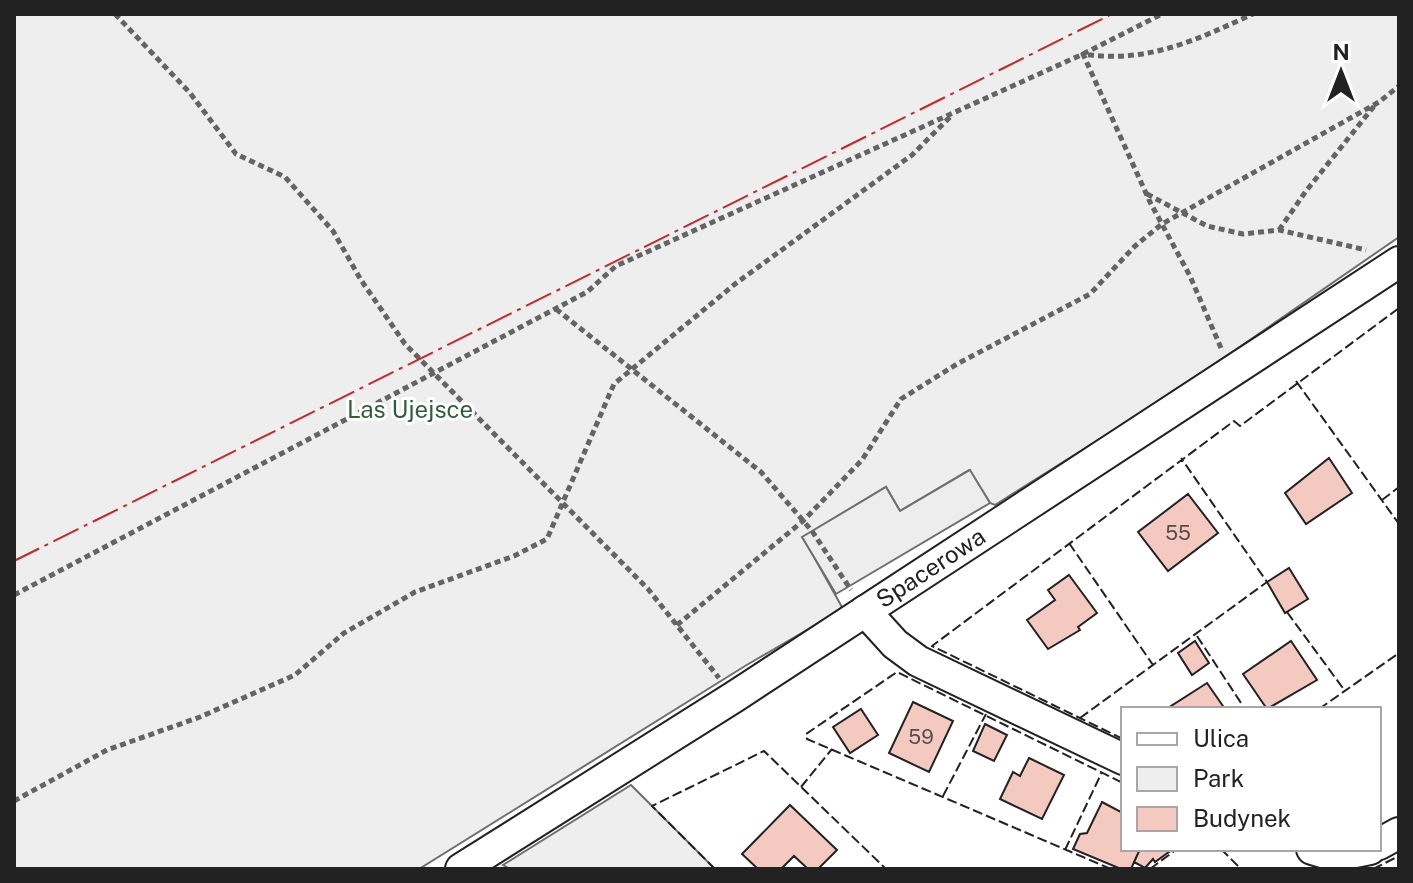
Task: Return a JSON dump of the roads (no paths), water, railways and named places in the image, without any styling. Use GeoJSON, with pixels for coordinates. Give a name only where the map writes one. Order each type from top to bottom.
{"type":"FeatureCollection","features":[{"type":"Feature","properties":{"kind":"street","name":"Spacerowa"},"geometry":{"type":"LineString","coordinates":[[461,869],[734,697],[1399,262]]}},
{"type":"Feature","properties":{"kind":"street"},"geometry":{"type":"LineString","coordinates":[[865,611],[895,644],[918,661],[1121,758]]}},
{"type":"Feature","properties":{"kind":"street"},"geometry":{"type":"LineString","coordinates":[[1381,843],[1399,833]]}},
{"type":"Feature","properties":{"kind":"street"},"geometry":{"type":"LineString","coordinates":[[1328,858],[1361,851]]}},
{"type":"Feature","properties":{"kind":"park label","name":"Las Ujejsce"},"geometry":{"type":"Point","coordinates":[410,410]}}]}
